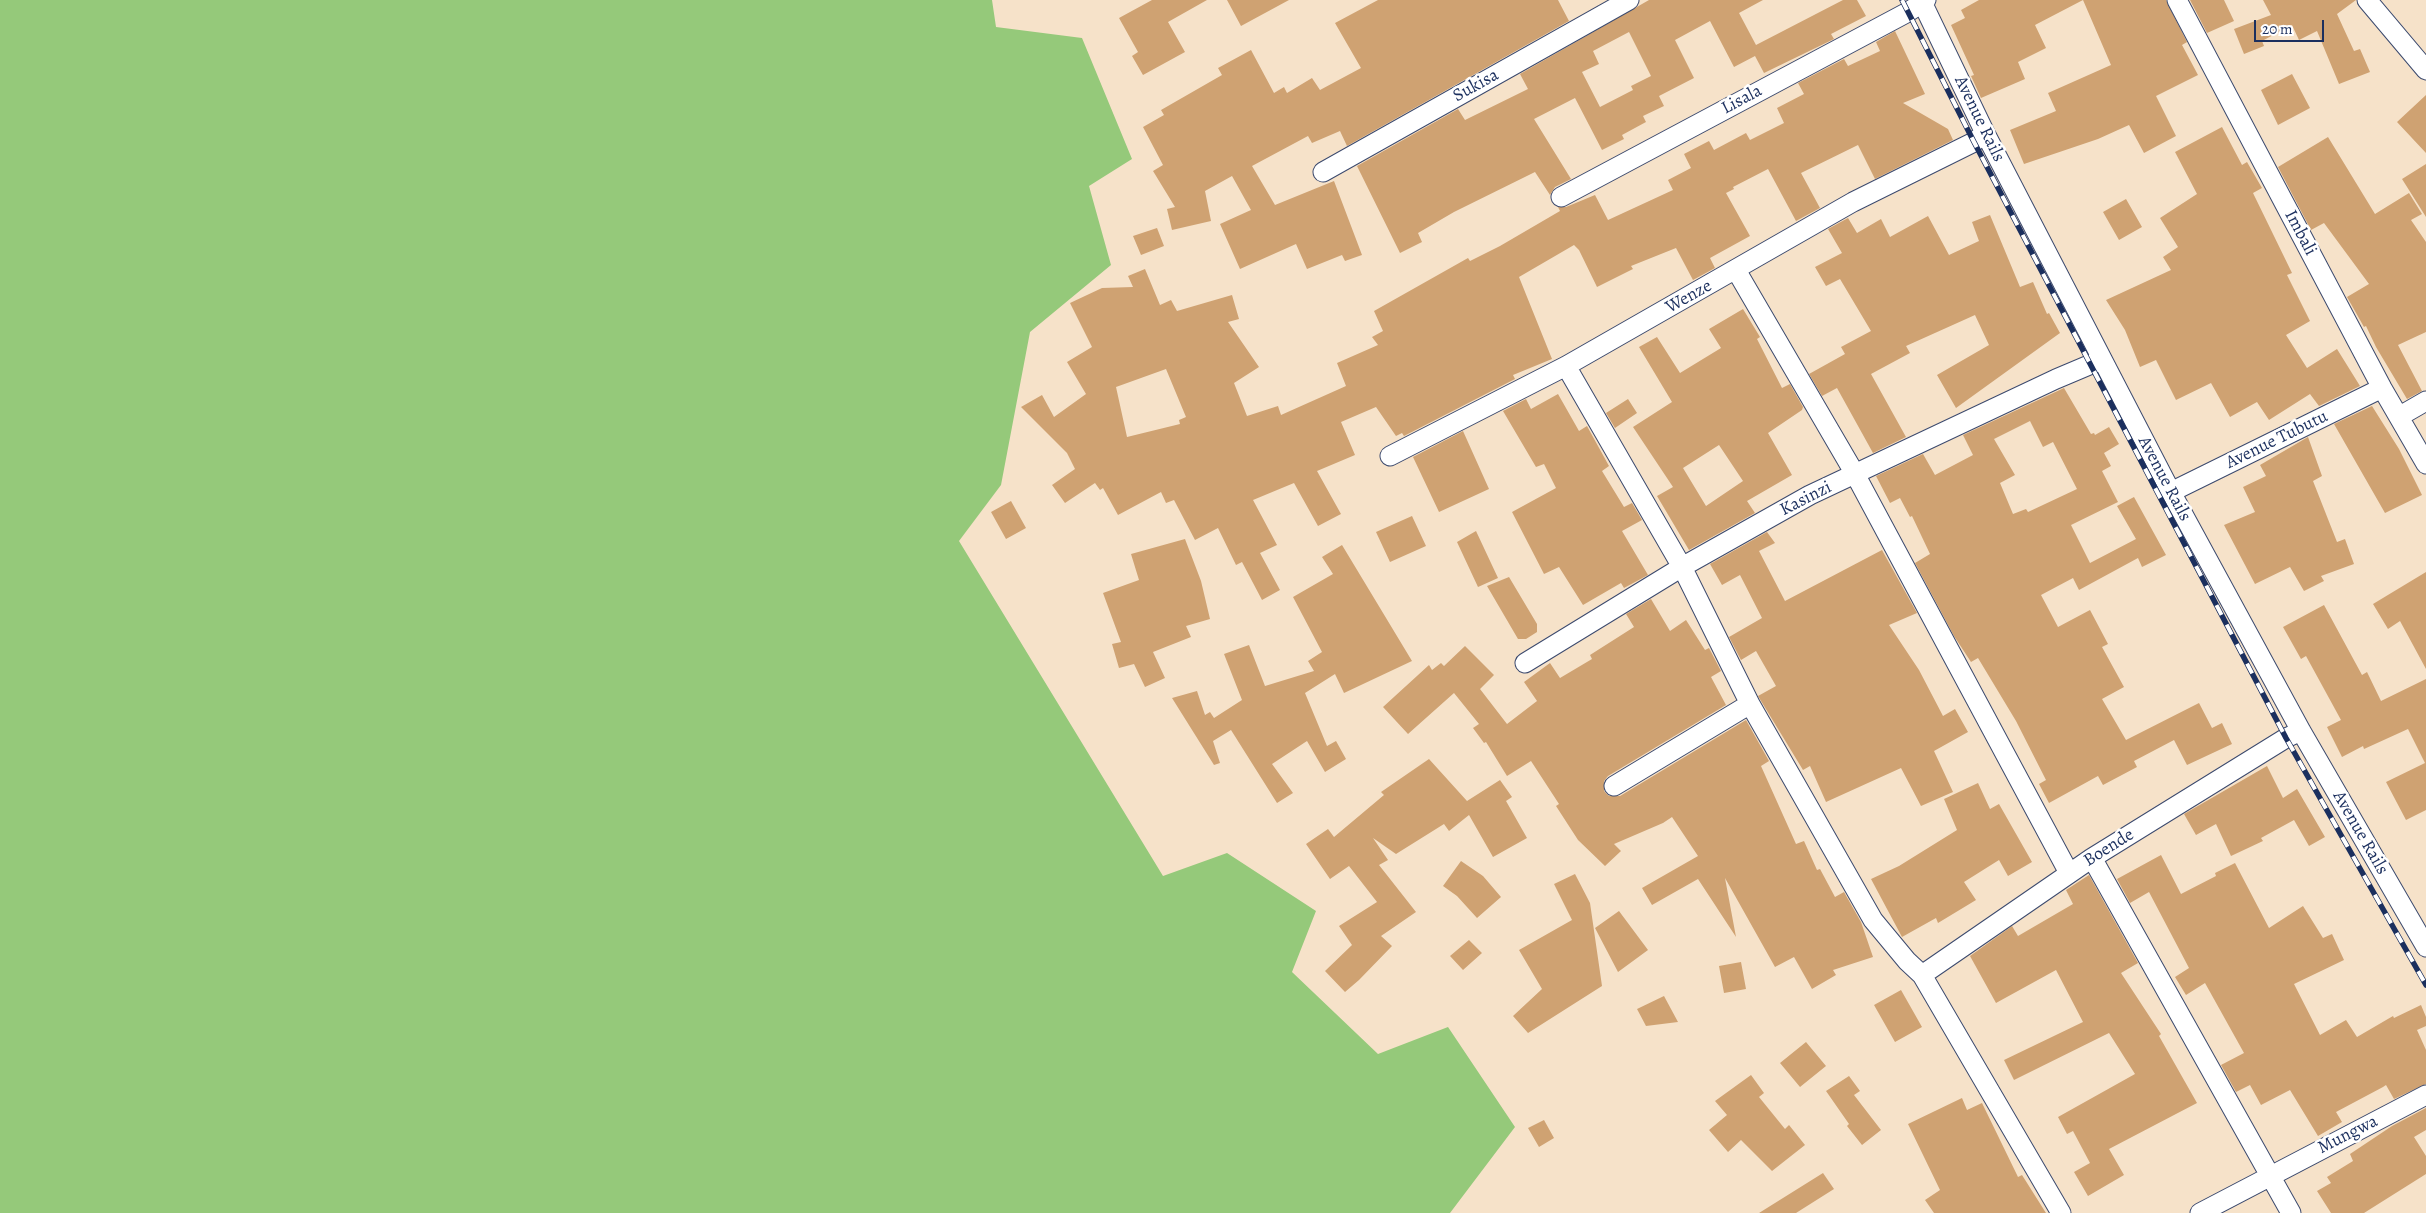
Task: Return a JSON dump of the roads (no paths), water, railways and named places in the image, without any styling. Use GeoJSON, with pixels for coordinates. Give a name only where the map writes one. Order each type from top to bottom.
{"type":"FeatureCollection","features":[{"type":"Feature","properties":{"kind":"street","name":"Sukisa"},"geometry":{"type":"LineString","coordinates":[[1323,172],[1629,0]]}},
{"type":"Feature","properties":{"kind":"street","name":"Imbali"},"geometry":{"type":"LineString","coordinates":[[2177,0],[2382,388],[2400,416],[2426,464]]}},
{"type":"Feature","properties":{"kind":"street"},"geometry":{"type":"LineString","coordinates":[[2366,0],[2426,70]]}},
{"type":"Feature","properties":{"kind":"street","name":"Avenue Rails"},"geometry":{"type":"LineString","coordinates":[[1924,1],[1985,133],[2100,360],[2302,731],[2426,947]]}},
{"type":"Feature","properties":{"kind":"street","name":"Lisala"},"geometry":{"type":"LineString","coordinates":[[1561,197],[1908,12],[1924,1]]}},
{"type":"Feature","properties":{"kind":"street","name":"Wenze"},"geometry":{"type":"LineString","coordinates":[[1390,456],[1566,366],[1853,202],[1974,142],[1985,133]]}},
{"type":"Feature","properties":{"kind":"street"},"geometry":{"type":"LineString","coordinates":[[1736,270],[1855,474],[2069,873]]}},
{"type":"Feature","properties":{"kind":"street","name":"Kasinzi"},"geometry":{"type":"LineString","coordinates":[[1525,662],[1682,567],[1810,495],[2100,360]]}},
{"type":"Feature","properties":{"kind":"street"},"geometry":{"type":"LineString","coordinates":[[1566,366],[1682,567],[1750,704],[1873,920],[1907,961],[1922,975],[2061,1213]]}},
{"type":"Feature","properties":{"kind":"street","name":"Avenue Tubutu"},"geometry":{"type":"LineString","coordinates":[[2171,492],[2382,388]]}},
{"type":"Feature","properties":{"kind":"street"},"geometry":{"type":"LineString","coordinates":[[2400,416],[2426,401]]}},
{"type":"Feature","properties":{"kind":"street"},"geometry":{"type":"LineString","coordinates":[[1614,786],[1750,704]]}},
{"type":"Feature","properties":{"kind":"street","name":"Boende"},"geometry":{"type":"LineString","coordinates":[[1922,975],[2092,858],[2286,738],[2302,731]]}},
{"type":"Feature","properties":{"kind":"street"},"geometry":{"type":"LineString","coordinates":[[2092,858],[2291,1213]]}},
{"type":"Feature","properties":{"kind":"street","name":"Mungwa"},"geometry":{"type":"LineString","coordinates":[[2200,1213],[2426,1095]]}},
{"type":"Feature","properties":{"kind":"railway"},"geometry":{"type":"LineString","coordinates":[[1902,0],[1974,142],[2286,738],[2426,985]]}}]}
